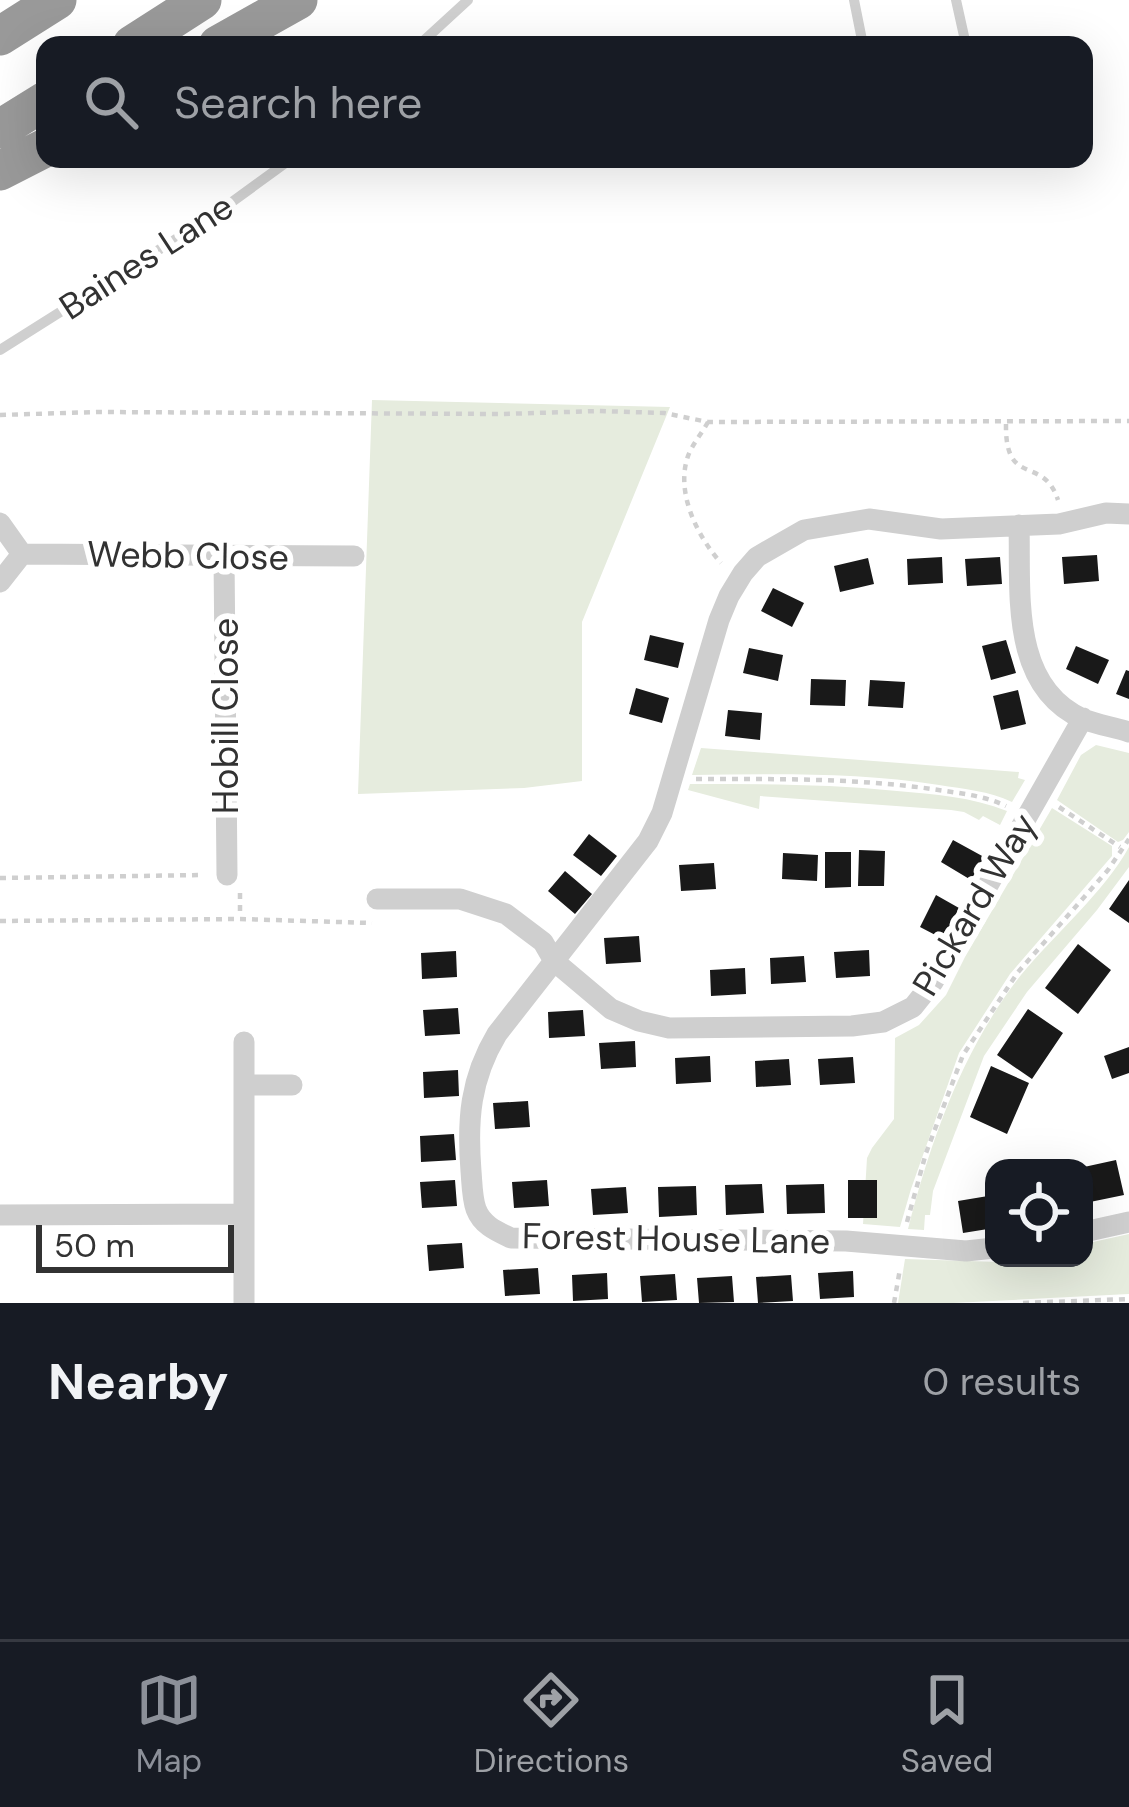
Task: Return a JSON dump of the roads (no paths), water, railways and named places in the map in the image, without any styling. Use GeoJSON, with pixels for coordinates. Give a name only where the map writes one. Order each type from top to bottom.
{"type":"FeatureCollection","features":[{"type":"Feature","properties":{"kind":"highway"},"geometry":{"type":"LineString","coordinates":[[0,23],[28,0]]}},
{"type":"Feature","properties":{"kind":"highway"},"geometry":{"type":"LineString","coordinates":[[0,37],[57,0]]}},
{"type":"Feature","properties":{"kind":"highway"},"geometry":{"type":"LineString","coordinates":[[145,36],[202,0]]}},
{"type":"Feature","properties":{"kind":"highway"},"geometry":{"type":"LineString","coordinates":[[234,36],[298,0]]}},
{"type":"Feature","properties":{"kind":"highway"},"geometry":{"type":"LineString","coordinates":[[0,130],[36,106]]}},
{"type":"Feature","properties":{"kind":"highway"},"geometry":{"type":"LineString","coordinates":[[0,171],[36,153]]}},
{"type":"Feature","properties":{"kind":"street","name":"Forest House Lane"},"geometry":{"type":"LineString","coordinates":[[985,1249],[847,1241],[512,1238],[490,1228],[476,1209],[469,1149],[470,1101],[482,1059],[496,1034],[648,841],[662,813],[719,620],[729,596],[757,557],[804,530],[869,519],[941,529],[1059,524],[1106,513],[1129,514]]}},
{"type":"Feature","properties":{"kind":"street"},"geometry":{"type":"LineString","coordinates":[[0,523],[22,554],[0,582]]}},
{"type":"Feature","properties":{"kind":"street"},"geometry":{"type":"LineString","coordinates":[[1019,525],[1022,633],[1031,664],[1063,706],[1082,718],[1129,732]]}},
{"type":"Feature","properties":{"kind":"street","name":"Webb Close"},"geometry":{"type":"LineString","coordinates":[[22,554],[354,556]]}},
{"type":"Feature","properties":{"kind":"street","name":"Hobill Close"},"geometry":{"type":"LineString","coordinates":[[224,556],[226,875]]}},
{"type":"Feature","properties":{"kind":"street","name":"Pickard Way"},"geometry":{"type":"LineString","coordinates":[[377,898],[460,899],[506,914],[544,942],[554,962],[611,1009],[640,1021],[670,1028],[883,1022],[913,1007],[933,982],[1082,718]]}},
{"type":"Feature","properties":{"kind":"street"},"geometry":{"type":"LineString","coordinates":[[244,1042],[244,1303]]}},
{"type":"Feature","properties":{"kind":"street"},"geometry":{"type":"LineString","coordinates":[[244,1085],[292,1085]]}},
{"type":"Feature","properties":{"kind":"street"},"geometry":{"type":"LineString","coordinates":[[0,1216],[243,1214]]}},
{"type":"Feature","properties":{"kind":"street"},"geometry":{"type":"LineString","coordinates":[[1093,1230],[1129,1222]]}},
{"type":"Feature","properties":{"kind":"lane"},"geometry":{"type":"LineString","coordinates":[[429,36],[468,0]]}},
{"type":"Feature","properties":{"kind":"lane"},"geometry":{"type":"LineString","coordinates":[[854,0],[861,36]]}},
{"type":"Feature","properties":{"kind":"lane"},"geometry":{"type":"LineString","coordinates":[[956,0],[964,36]]}},
{"type":"Feature","properties":{"kind":"lane","name":"Baines Lane"},"geometry":{"type":"LineString","coordinates":[[0,350],[214,215],[279,168]]}}]}
